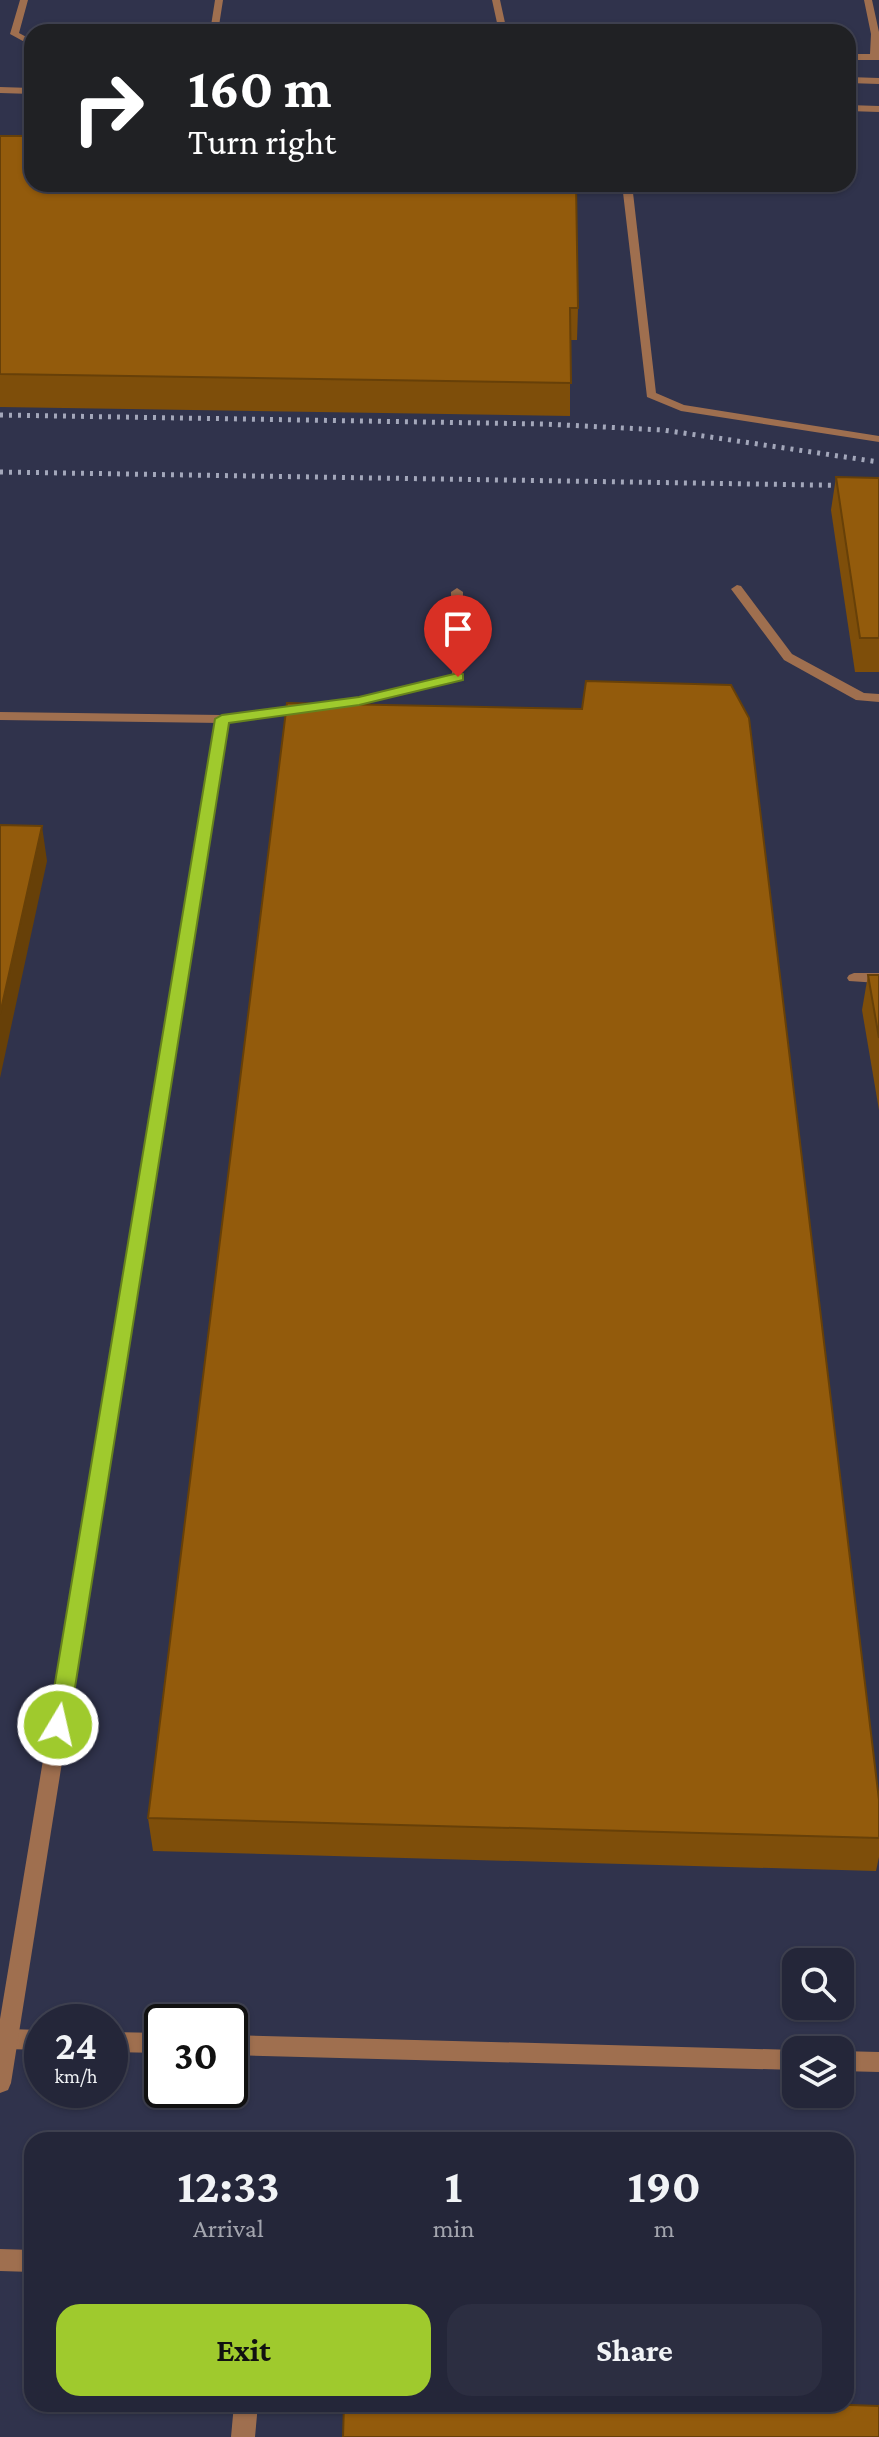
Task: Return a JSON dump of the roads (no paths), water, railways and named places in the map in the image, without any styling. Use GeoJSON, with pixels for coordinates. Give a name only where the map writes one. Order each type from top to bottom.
{"type":"FeatureCollection","features":[{"type":"Feature","properties":{"kind":"street"},"geometry":{"type":"LineString","coordinates":[[24,0],[14,34],[24,39]]}},
{"type":"Feature","properties":{"kind":"street"},"geometry":{"type":"LineString","coordinates":[[215,24],[219,0]]}},
{"type":"Feature","properties":{"kind":"street"},"geometry":{"type":"LineString","coordinates":[[496,0],[501,24]]}},
{"type":"Feature","properties":{"kind":"street"},"geometry":{"type":"LineString","coordinates":[[868,0],[876,57]]}},
{"type":"Feature","properties":{"kind":"street"},"geometry":{"type":"LineString","coordinates":[[856,80],[879,81]]}},
{"type":"Feature","properties":{"kind":"street"},"geometry":{"type":"LineString","coordinates":[[0,90],[24,91]]}},
{"type":"Feature","properties":{"kind":"street"},"geometry":{"type":"LineString","coordinates":[[856,108],[879,109]]}},
{"type":"Feature","properties":{"kind":"street"},"geometry":{"type":"LineString","coordinates":[[628,192],[651,395],[681,408],[879,439]]}},
{"type":"Feature","properties":{"kind":"street"},"geometry":{"type":"LineString","coordinates":[[737,589],[788,657],[861,697],[879,698]]}},
{"type":"Feature","properties":{"kind":"street"},"geometry":{"type":"LineString","coordinates":[[0,716],[222,719],[359,701],[458,677],[457,592]]}},
{"type":"Feature","properties":{"kind":"street"},"geometry":{"type":"LineString","coordinates":[[0,2083],[222,719]]}},
{"type":"Feature","properties":{"kind":"street"},"geometry":{"type":"LineString","coordinates":[[854,978],[879,978]]}},
{"type":"Feature","properties":{"kind":"street"},"geometry":{"type":"LineString","coordinates":[[7,2039],[24,2039]]}},
{"type":"Feature","properties":{"kind":"street"},"geometry":{"type":"LineString","coordinates":[[248,2045],[782,2060]]}},
{"type":"Feature","properties":{"kind":"street"},"geometry":{"type":"LineString","coordinates":[[854,2061],[879,2062]]}},
{"type":"Feature","properties":{"kind":"street"},"geometry":{"type":"LineString","coordinates":[[0,2260],[24,2261]]}},
{"type":"Feature","properties":{"kind":"street"},"geometry":{"type":"LineString","coordinates":[[243,2437],[245,2412]]}},
{"type":"Feature","properties":{"kind":"railway"},"geometry":{"type":"LineString","coordinates":[[0,415],[544,424],[663,430],[879,462]]}},
{"type":"Feature","properties":{"kind":"railway"},"geometry":{"type":"LineString","coordinates":[[0,472],[879,486]]}}]}
